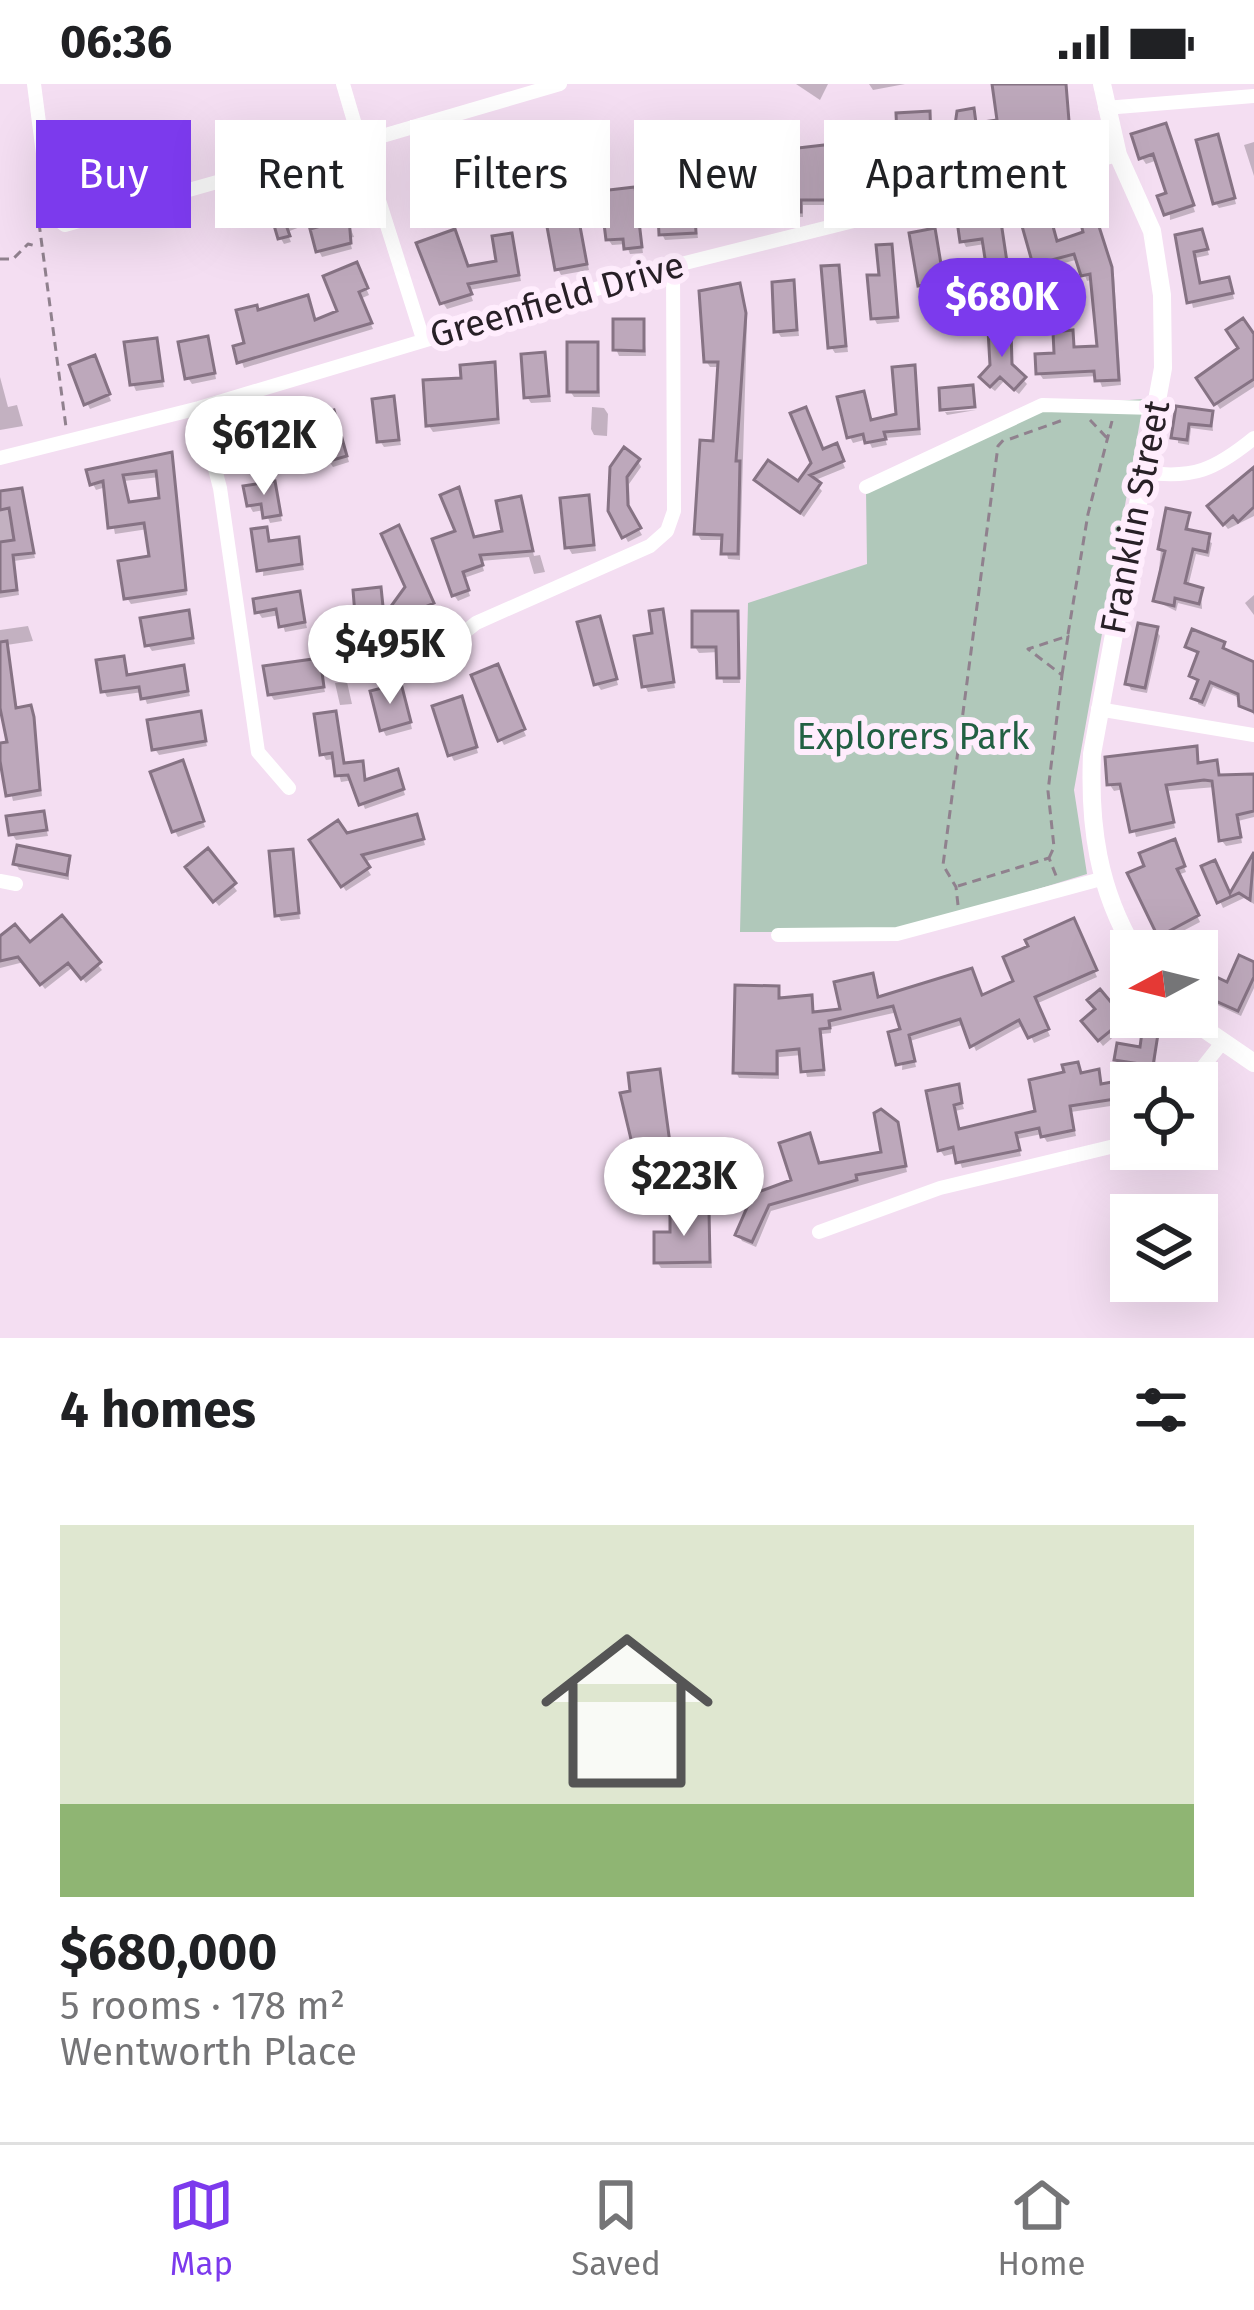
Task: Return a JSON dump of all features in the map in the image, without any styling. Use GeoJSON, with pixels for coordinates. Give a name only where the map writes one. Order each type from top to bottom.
{"type":"FeatureCollection","features":[{"type":"Feature","properties":{"kind":"street"},"geometry":{"type":"LineString","coordinates":[[34,84],[46,194],[51,215],[65,226],[215,183]]}},
{"type":"Feature","properties":{"kind":"street"},"geometry":{"type":"LineString","coordinates":[[343,84],[354,120]]}},
{"type":"Feature","properties":{"kind":"street"},"geometry":{"type":"LineString","coordinates":[[386,140],[560,84]]}},
{"type":"Feature","properties":{"kind":"street","name":"Franklin Street"},"geometry":{"type":"LineString","coordinates":[[1102,84],[1118,155],[1152,231],[1162,295],[1163,368],[1098,709],[1090,796],[1101,879],[1125,930]]}},
{"type":"Feature","properties":{"kind":"street"},"geometry":{"type":"LineString","coordinates":[[1106,108],[1254,96]]}},
{"type":"Feature","properties":{"kind":"street","name":"Greenfield Drive"},"geometry":{"type":"LineString","coordinates":[[0,458],[199,408],[673,266],[1118,155]]}},
{"type":"Feature","properties":{"kind":"street"},"geometry":{"type":"LineString","coordinates":[[386,209],[423,339]]}},
{"type":"Feature","properties":{"kind":"street"},"geometry":{"type":"LineString","coordinates":[[446,648],[476,623],[650,546],[667,531],[674,511],[673,266]]}},
{"type":"Feature","properties":{"kind":"street"},"geometry":{"type":"LineString","coordinates":[[866,487],[1042,405],[1155,408]]}},
{"type":"Feature","properties":{"kind":"street"},"geometry":{"type":"LineString","coordinates":[[199,408],[220,488],[258,752],[289,788]]}},
{"type":"Feature","properties":{"kind":"street"},"geometry":{"type":"LineString","coordinates":[[1143,472],[1189,477],[1209,472],[1254,438]]}},
{"type":"Feature","properties":{"kind":"street"},"geometry":{"type":"LineString","coordinates":[[1098,709],[1254,735]]}},
{"type":"Feature","properties":{"kind":"street"},"geometry":{"type":"LineString","coordinates":[[778,934],[897,934],[1101,879]]}},
{"type":"Feature","properties":{"kind":"street"},"geometry":{"type":"LineString","coordinates":[[1213,1038],[1254,1064]]}},
{"type":"Feature","properties":{"kind":"street"},"geometry":{"type":"LineString","coordinates":[[1207,1062],[1221,1044]]}},
{"type":"Feature","properties":{"kind":"street"},"geometry":{"type":"LineString","coordinates":[[819,1232],[940,1189],[1110,1147]]}},
{"type":"Feature","properties":{"kind":"path"},"geometry":{"type":"LineString","coordinates":[[38,228],[68,442]]}},
{"type":"Feature","properties":{"kind":"path"},"geometry":{"type":"LineString","coordinates":[[0,259],[13,259],[28,244],[38,246]]}},
{"type":"Feature","properties":{"kind":"path"},"geometry":{"type":"LineString","coordinates":[[956,887],[1048,858],[1054,847],[1048,791],[1062,675],[1088,514],[1110,440],[1113,407]]}},
{"type":"Feature","properties":{"kind":"path"},"geometry":{"type":"LineString","coordinates":[[1088,419],[1110,440]]}},
{"type":"Feature","properties":{"kind":"path"},"geometry":{"type":"LineString","coordinates":[[958,913],[956,887],[943,865],[998,446],[1052,421],[1070,420]]}},
{"type":"Feature","properties":{"kind":"path"},"geometry":{"type":"LineString","coordinates":[[1003,423],[1008,440]]}},
{"type":"Feature","properties":{"kind":"path"},"geometry":{"type":"LineString","coordinates":[[1062,675],[1028,649],[1068,636]]}},
{"type":"Feature","properties":{"kind":"path"},"geometry":{"type":"LineString","coordinates":[[1048,858],[1062,890]]}},
{"type":"Feature","properties":{"kind":"green space","name":"Explorers Park"},"geometry":{"type":"Polygon","coordinates":[[[1144,399],[1074,790],[1087,874],[897,932],[740,932],[748,603],[867,564],[866,489],[1042,406],[1144,399]]]}},
{"type":"Feature","properties":{"kind":"building"},"geometry":{"type":"Polygon","coordinates":[[[992,84],[1066,84],[1069,120],[997,120],[992,84]]]}},
{"type":"Feature","properties":{"kind":"building"},"geometry":{"type":"Polygon","coordinates":[[[974,108],[976,120],[956,120],[957,111],[974,108]]]}},
{"type":"Feature","properties":{"kind":"building"},"geometry":{"type":"Polygon","coordinates":[[[930,111],[930,120],[896,120],[896,113],[930,111]]]}},
{"type":"Feature","properties":{"kind":"building"},"geometry":{"type":"Polygon","coordinates":[[[1166,123],[1194,205],[1164,215],[1157,196],[1166,193],[1153,154],[1139,159],[1131,134],[1166,123]]]}},
{"type":"Feature","properties":{"kind":"building"},"geometry":{"type":"Polygon","coordinates":[[[1218,134],[1235,198],[1213,204],[1196,140],[1218,134]]]}},
{"type":"Feature","properties":{"kind":"building"},"geometry":{"type":"Polygon","coordinates":[[[824,145],[824,200],[801,200],[801,212],[800,212],[800,148],[824,145]]]}},
{"type":"Feature","properties":{"kind":"building"},"geometry":{"type":"Polygon","coordinates":[[[634,187],[634,228],[640,228],[642,247],[624,249],[623,239],[606,240],[610,190],[634,187]]]}},
{"type":"Feature","properties":{"kind":"building"},"geometry":{"type":"Polygon","coordinates":[[[275,228],[287,228],[290,236],[278,239],[275,228]]]}},
{"type":"Feature","properties":{"kind":"building"},"geometry":{"type":"Polygon","coordinates":[[[350,228],[351,243],[316,252],[310,229],[350,228]]]}},
{"type":"Feature","properties":{"kind":"building"},"geometry":{"type":"Polygon","coordinates":[[[547,228],[580,228],[587,264],[555,270],[547,228]]]}},
{"type":"Feature","properties":{"kind":"building"},"geometry":{"type":"Polygon","coordinates":[[[659,228],[696,228],[696,233],[659,235],[659,228]]]}},
{"type":"Feature","properties":{"kind":"building"},"geometry":{"type":"Polygon","coordinates":[[[935,228],[944,282],[918,286],[909,233],[935,228]]]}},
{"type":"Feature","properties":{"kind":"building"},"geometry":{"type":"Polygon","coordinates":[[[958,228],[1002,228],[1007,262],[986,265],[982,239],[960,242],[958,228]]]}},
{"type":"Feature","properties":{"kind":"building"},"geometry":{"type":"Polygon","coordinates":[[[1023,228],[1053,228],[1057,241],[1083,232],[1082,228],[1100,228],[1112,267],[1119,380],[1095,381],[1094,371],[1036,374],[1035,354],[1054,353],[1053,332],[1073,330],[1074,347],[1097,346],[1090,274],[1081,276],[1074,254],[1033,265],[1023,228]]]}},
{"type":"Feature","properties":{"kind":"building"},"geometry":{"type":"Polygon","coordinates":[[[455,229],[468,266],[496,261],[492,236],[512,233],[519,275],[468,284],[472,294],[440,304],[416,243],[455,229]]]}},
{"type":"Feature","properties":{"kind":"building"},"geometry":{"type":"Polygon","coordinates":[[[1202,229],[1208,249],[1194,252],[1200,283],[1229,277],[1233,293],[1187,303],[1175,235],[1202,229]]]}},
{"type":"Feature","properties":{"kind":"building"},"geometry":{"type":"Polygon","coordinates":[[[892,244],[898,317],[871,319],[867,275],[879,275],[876,245],[892,244]]]}},
{"type":"Feature","properties":{"kind":"building"},"geometry":{"type":"Polygon","coordinates":[[[357,262],[368,288],[359,292],[372,323],[237,363],[233,346],[244,343],[236,310],[257,305],[258,310],[308,295],[315,320],[337,311],[323,276],[357,262]]]}},
{"type":"Feature","properties":{"kind":"building"},"geometry":{"type":"Polygon","coordinates":[[[839,265],[846,346],[828,348],[821,266],[839,265]]]}},
{"type":"Feature","properties":{"kind":"building"},"geometry":{"type":"Polygon","coordinates":[[[794,280],[797,330],[774,332],[772,282],[794,280]]]}},
{"type":"Feature","properties":{"kind":"building"},"geometry":{"type":"Polygon","coordinates":[[[740,283],[746,313],[736,461],[740,461],[738,554],[721,554],[722,535],[694,534],[700,440],[713,441],[718,362],[704,362],[699,291],[740,283]]]}},
{"type":"Feature","properties":{"kind":"building"},"geometry":{"type":"Polygon","coordinates":[[[1243,318],[1254,334],[1254,379],[1214,405],[1196,378],[1238,348],[1226,330],[1243,318]]]}},
{"type":"Feature","properties":{"kind":"building"},"geometry":{"type":"Polygon","coordinates":[[[613,319],[644,319],[644,351],[613,350],[613,319]]]}},
{"type":"Feature","properties":{"kind":"building"},"geometry":{"type":"Polygon","coordinates":[[[1011,329],[1012,364],[1026,377],[1014,390],[1000,377],[990,387],[979,377],[990,365],[988,330],[1011,329]]]}},
{"type":"Feature","properties":{"kind":"building"},"geometry":{"type":"Polygon","coordinates":[[[208,336],[215,373],[185,379],[178,342],[208,336]]]}},
{"type":"Feature","properties":{"kind":"building"},"geometry":{"type":"Polygon","coordinates":[[[157,338],[163,381],[130,385],[124,342],[157,338]]]}},
{"type":"Feature","properties":{"kind":"building"},"geometry":{"type":"Polygon","coordinates":[[[567,342],[598,342],[598,392],[567,392],[567,342]]]}},
{"type":"Feature","properties":{"kind":"building"},"geometry":{"type":"Polygon","coordinates":[[[545,352],[549,396],[524,398],[521,354],[545,352]]]}},
{"type":"Feature","properties":{"kind":"building"},"geometry":{"type":"Polygon","coordinates":[[[95,355],[110,394],[84,405],[69,365],[95,355]]]}},
{"type":"Feature","properties":{"kind":"building"},"geometry":{"type":"Polygon","coordinates":[[[495,362],[498,419],[426,426],[423,380],[461,378],[460,365],[495,362]]]}},
{"type":"Feature","properties":{"kind":"building"},"geometry":{"type":"Polygon","coordinates":[[[915,365],[919,429],[884,432],[886,439],[865,443],[863,434],[847,438],[837,397],[864,391],[871,420],[896,414],[892,367],[915,365]]]}},
{"type":"Feature","properties":{"kind":"building"},"geometry":{"type":"Polygon","coordinates":[[[973,385],[975,407],[940,410],[939,388],[973,385]]]}},
{"type":"Feature","properties":{"kind":"building"},"geometry":{"type":"Polygon","coordinates":[[[394,396],[399,440],[377,442],[372,399],[394,396]]]}},
{"type":"Feature","properties":{"kind":"building"},"geometry":{"type":"Polygon","coordinates":[[[1176,406],[1213,411],[1211,426],[1189,424],[1187,440],[1171,438],[1176,406]]]}},
{"type":"Feature","properties":{"kind":"building"},"geometry":{"type":"Polygon","coordinates":[[[806,407],[823,449],[837,443],[844,461],[810,475],[821,483],[800,513],[754,480],[768,460],[798,481],[811,463],[790,413],[806,407]]]}},
{"type":"Feature","properties":{"kind":"building"},"geometry":{"type":"Polygon","coordinates":[[[277,408],[283,438],[256,444],[259,456],[240,460],[231,418],[277,408]]]}},
{"type":"Feature","properties":{"kind":"building"},"geometry":{"type":"Polygon","coordinates":[[[334,410],[347,456],[326,462],[313,417],[334,410]]]}},
{"type":"Feature","properties":{"kind":"building"},"geometry":{"type":"Polygon","coordinates":[[[624,447],[640,459],[627,477],[628,505],[641,528],[622,538],[608,511],[610,467],[624,447]]]}},
{"type":"Feature","properties":{"kind":"building"},"geometry":{"type":"Polygon","coordinates":[[[172,452],[186,590],[124,599],[118,561],[149,556],[144,523],[108,528],[103,481],[90,485],[86,470],[172,452]],[[156,471],[123,475],[129,502],[159,498],[156,471]]]}},
{"type":"Feature","properties":{"kind":"building"},"geometry":{"type":"Polygon","coordinates":[[[1254,467],[1254,507],[1238,522],[1233,516],[1223,525],[1207,506],[1254,467]]]}},
{"type":"Feature","properties":{"kind":"building"},"geometry":{"type":"Polygon","coordinates":[[[275,481],[281,515],[263,518],[261,504],[247,506],[243,486],[275,481]]]}},
{"type":"Feature","properties":{"kind":"building"},"geometry":{"type":"Polygon","coordinates":[[[459,487],[474,537],[502,531],[496,501],[521,496],[533,551],[480,555],[483,565],[463,572],[469,590],[452,596],[432,539],[455,531],[440,495],[459,487]]]}},
{"type":"Feature","properties":{"kind":"building"},"geometry":{"type":"Polygon","coordinates":[[[22,488],[34,553],[13,555],[17,590],[0,592],[0,542],[14,540],[9,508],[0,510],[0,491],[22,488]]]}},
{"type":"Feature","properties":{"kind":"building"},"geometry":{"type":"Polygon","coordinates":[[[589,495],[594,545],[565,548],[560,498],[589,495]]]}},
{"type":"Feature","properties":{"kind":"building"},"geometry":{"type":"Polygon","coordinates":[[[1166,508],[1190,513],[1186,529],[1210,534],[1207,552],[1193,549],[1185,583],[1203,588],[1199,604],[1175,598],[1174,606],[1153,601],[1165,551],[1158,549],[1166,508]]]}},
{"type":"Feature","properties":{"kind":"building"},"geometry":{"type":"Polygon","coordinates":[[[399,525],[434,603],[418,610],[389,651],[371,638],[380,624],[356,627],[353,590],[381,587],[384,616],[405,587],[381,534],[399,525]]]}},
{"type":"Feature","properties":{"kind":"building"},"geometry":{"type":"Polygon","coordinates":[[[267,527],[269,541],[299,537],[302,564],[257,571],[251,529],[267,527]]]}},
{"type":"Feature","properties":{"kind":"building"},"geometry":{"type":"Polygon","coordinates":[[[300,591],[305,622],[279,627],[276,609],[255,613],[253,599],[300,591]]]}},
{"type":"Feature","properties":{"kind":"building"},"geometry":{"type":"Polygon","coordinates":[[[663,609],[674,682],[642,687],[634,636],[652,633],[649,611],[663,609]]]}},
{"type":"Feature","properties":{"kind":"building"},"geometry":{"type":"Polygon","coordinates":[[[189,610],[193,638],[145,646],[140,618],[189,610]]]}},
{"type":"Feature","properties":{"kind":"building"},"geometry":{"type":"Polygon","coordinates":[[[692,611],[738,611],[739,678],[717,678],[716,647],[692,647],[692,611]]]}},
{"type":"Feature","properties":{"kind":"building"},"geometry":{"type":"Polygon","coordinates":[[[600,616],[617,679],[594,685],[577,622],[600,616]]]}},
{"type":"Feature","properties":{"kind":"building"},"geometry":{"type":"Polygon","coordinates":[[[1138,623],[1158,627],[1145,688],[1125,684],[1138,623]]]}},
{"type":"Feature","properties":{"kind":"building"},"geometry":{"type":"Polygon","coordinates":[[[1192,629],[1225,642],[1223,648],[1254,662],[1254,712],[1239,706],[1238,694],[1210,682],[1202,702],[1191,698],[1198,680],[1189,676],[1198,652],[1185,647],[1192,629]]]}},
{"type":"Feature","properties":{"kind":"building"},"geometry":{"type":"Polygon","coordinates":[[[7,641],[16,708],[31,705],[34,717],[40,790],[6,796],[0,761],[0,743],[7,742],[0,708],[0,642],[7,641]]]}},
{"type":"Feature","properties":{"kind":"building"},"geometry":{"type":"Polygon","coordinates":[[[124,656],[127,675],[184,665],[188,691],[141,699],[139,687],[101,692],[96,660],[124,656]]]}},
{"type":"Feature","properties":{"kind":"building"},"geometry":{"type":"Polygon","coordinates":[[[320,658],[324,687],[268,695],[263,666],[320,658]]]}},
{"type":"Feature","properties":{"kind":"building"},"geometry":{"type":"Polygon","coordinates":[[[498,664],[525,729],[498,741],[471,675],[498,664]]]}},
{"type":"Feature","properties":{"kind":"building"},"geometry":{"type":"Polygon","coordinates":[[[401,683],[411,722],[380,731],[370,691],[401,683]]]}},
{"type":"Feature","properties":{"kind":"building"},"geometry":{"type":"Polygon","coordinates":[[[462,696],[477,747],[448,756],[432,706],[462,696]]]}},
{"type":"Feature","properties":{"kind":"building"},"geometry":{"type":"Polygon","coordinates":[[[201,711],[206,741],[152,750],[147,720],[201,711]]]}},
{"type":"Feature","properties":{"kind":"building"},"geometry":{"type":"Polygon","coordinates":[[[336,711],[344,763],[363,761],[365,780],[398,769],[404,789],[359,805],[348,775],[335,776],[332,753],[320,755],[314,714],[336,711]]]}},
{"type":"Feature","properties":{"kind":"building"},"geometry":{"type":"Polygon","coordinates":[[[1197,746],[1198,763],[1217,760],[1219,775],[1254,774],[1254,811],[1237,815],[1241,837],[1219,841],[1212,781],[1204,780],[1166,785],[1174,822],[1130,832],[1120,784],[1107,785],[1105,757],[1197,746]]]}},
{"type":"Feature","properties":{"kind":"building"},"geometry":{"type":"Polygon","coordinates":[[[183,760],[204,821],[172,832],[150,772],[183,760]]]}},
{"type":"Feature","properties":{"kind":"building"},"geometry":{"type":"Polygon","coordinates":[[[44,811],[47,830],[9,835],[6,816],[44,811]]]}},
{"type":"Feature","properties":{"kind":"building"},"geometry":{"type":"Polygon","coordinates":[[[417,814],[424,839],[362,855],[370,867],[341,887],[309,840],[338,820],[347,833],[417,814]]]}},
{"type":"Feature","properties":{"kind":"building"},"geometry":{"type":"Polygon","coordinates":[[[1175,839],[1185,866],[1177,869],[1199,915],[1171,930],[1155,930],[1127,873],[1144,866],[1139,853],[1175,839]]]}},
{"type":"Feature","properties":{"kind":"building"},"geometry":{"type":"Polygon","coordinates":[[[17,845],[70,856],[67,875],[13,864],[17,845]]]}},
{"type":"Feature","properties":{"kind":"building"},"geometry":{"type":"Polygon","coordinates":[[[208,848],[236,883],[213,902],[185,867],[208,848]]]}},
{"type":"Feature","properties":{"kind":"building"},"geometry":{"type":"Polygon","coordinates":[[[293,849],[299,913],[275,916],[269,851],[293,849]]]}},
{"type":"Feature","properties":{"kind":"building"},"geometry":{"type":"Polygon","coordinates":[[[1254,852],[1250,900],[1239,893],[1217,903],[1201,866],[1215,860],[1230,893],[1254,852]]]}},
{"type":"Feature","properties":{"kind":"building"},"geometry":{"type":"Polygon","coordinates":[[[62,915],[101,962],[81,979],[68,963],[40,985],[18,957],[0,961],[0,936],[15,924],[30,942],[62,915]]]}},
{"type":"Feature","properties":{"kind":"building"},"geometry":{"type":"Polygon","coordinates":[[[1074,918],[1097,970],[1035,997],[1049,1029],[1028,1038],[1019,1020],[970,1047],[960,1019],[909,1035],[915,1061],[896,1065],[888,1032],[900,1029],[893,1006],[829,1021],[830,1028],[820,1029],[824,1070],[801,1072],[799,1049],[777,1051],[777,1074],[733,1073],[735,985],[779,986],[779,998],[812,995],[813,1012],[840,1009],[834,982],[873,973],[878,997],[972,968],[982,995],[1013,981],[1003,957],[1028,946],[1025,940],[1074,918]]]}},
{"type":"Feature","properties":{"kind":"building"},"geometry":{"type":"Polygon","coordinates":[[[1239,955],[1254,962],[1254,977],[1238,1011],[1218,1002],[1218,978],[1227,982],[1239,955]]]}},
{"type":"Feature","properties":{"kind":"building"},"geometry":{"type":"Polygon","coordinates":[[[1100,989],[1110,1001],[1110,1031],[1098,1041],[1081,1021],[1095,1009],[1087,1000],[1100,989]]]}},
{"type":"Feature","properties":{"kind":"building"},"geometry":{"type":"Polygon","coordinates":[[[1141,1038],[1157,1038],[1154,1062],[1114,1060],[1117,1043],[1140,1047],[1141,1038]]]}},
{"type":"Feature","properties":{"kind":"building"},"geometry":{"type":"Polygon","coordinates":[[[1078,1062],[1081,1073],[1099,1069],[1101,1084],[1110,1082],[1110,1100],[1070,1106],[1074,1130],[1041,1137],[1039,1128],[1016,1133],[1020,1150],[956,1163],[953,1147],[938,1151],[926,1091],[959,1084],[962,1103],[954,1105],[959,1129],[1035,1111],[1029,1080],[1064,1072],[1062,1065],[1078,1062]]]}},
{"type":"Feature","properties":{"kind":"building"},"geometry":{"type":"Polygon","coordinates":[[[660,1069],[674,1173],[640,1177],[620,1093],[630,1091],[628,1073],[660,1069]]]}},
{"type":"Feature","properties":{"kind":"building"},"geometry":{"type":"Polygon","coordinates":[[[881,1109],[898,1122],[906,1166],[856,1175],[857,1180],[769,1205],[752,1242],[735,1235],[752,1196],[740,1191],[748,1172],[761,1191],[791,1180],[779,1143],[810,1133],[819,1163],[881,1152],[874,1113],[881,1109]]]}},
{"type":"Feature","properties":{"kind":"building"},"geometry":{"type":"Polygon","coordinates":[[[709,1210],[710,1262],[654,1263],[654,1232],[670,1232],[670,1211],[709,1210]]]}}]}
